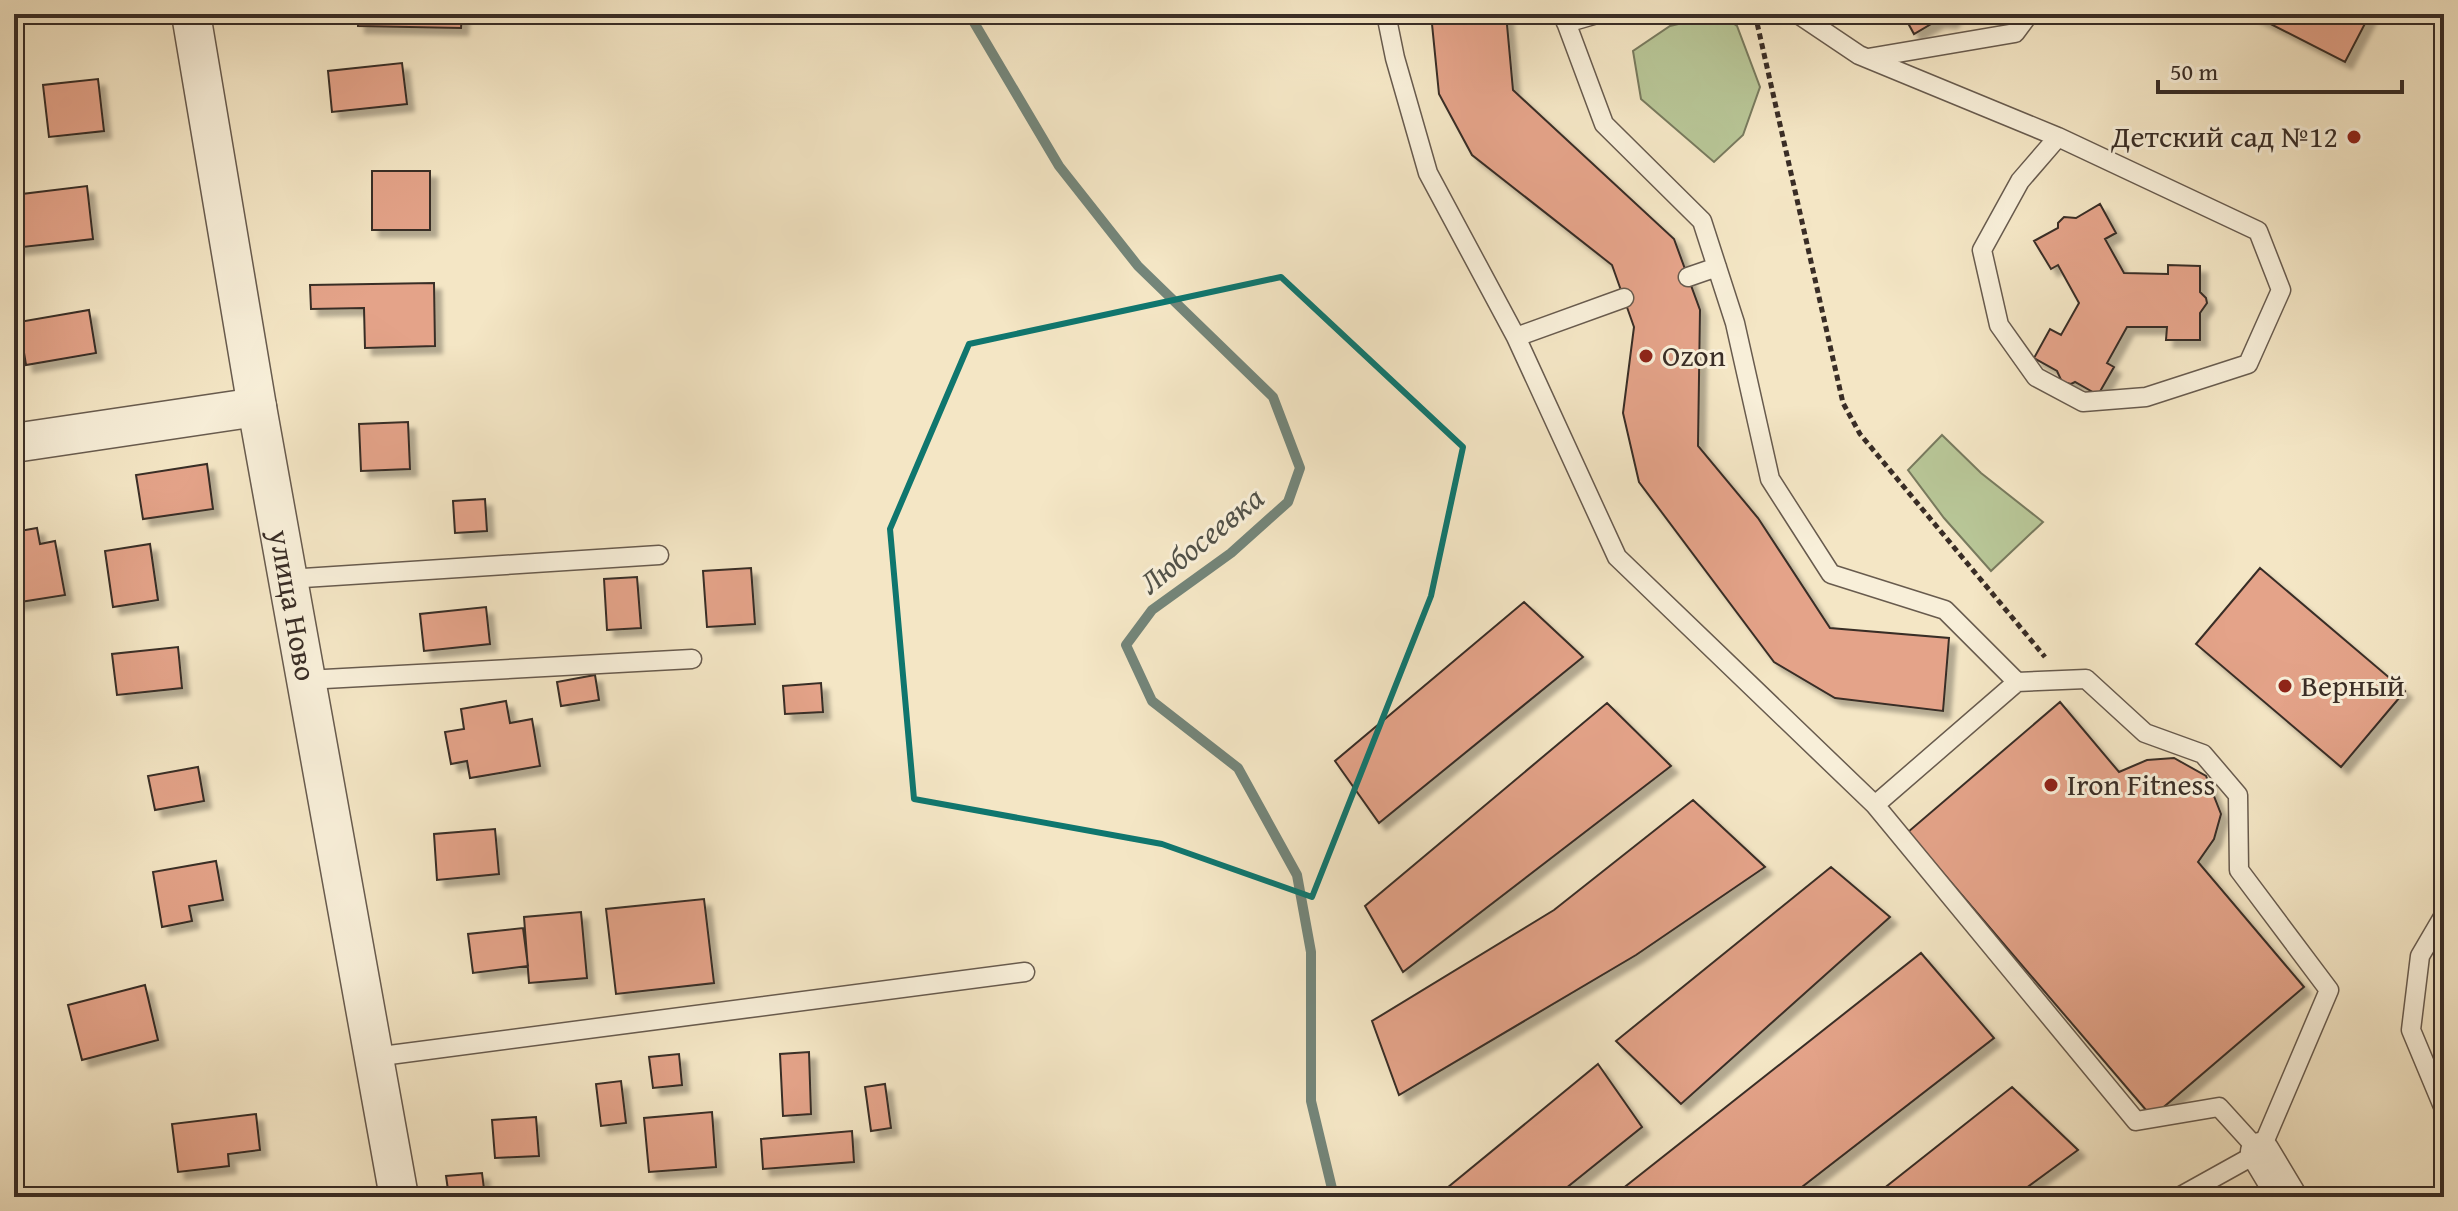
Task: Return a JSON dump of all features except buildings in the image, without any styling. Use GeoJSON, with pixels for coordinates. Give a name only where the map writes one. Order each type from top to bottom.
{"type":"FeatureCollection","features":[{"type":"Feature","properties":{"kind":"street","name":"улица Ново"},"geometry":{"type":"LineString","coordinates":[[191,14],[257,407],[399,1197]]}},
{"type":"Feature","properties":{"kind":"street"},"geometry":{"type":"LineString","coordinates":[[14,443],[257,407]]}},
{"type":"Feature","properties":{"kind":"street"},"geometry":{"type":"LineString","coordinates":[[2260,1152],[2287,1197]]}},
{"type":"Feature","properties":{"kind":"lane"},"geometry":{"type":"LineString","coordinates":[[1386,14],[1395,58],[1428,173],[1516,337],[1617,557],[1875,805],[2136,1121],[2219,1107],[2260,1152]]}},
{"type":"Feature","properties":{"kind":"lane"},"geometry":{"type":"LineString","coordinates":[[1597,14],[1564,19],[1604,124],[1702,221],[1735,323],[1770,479],[1831,574],[1945,610],[2017,682]]}},
{"type":"Feature","properties":{"kind":"lane"},"geometry":{"type":"LineString","coordinates":[[1798,14],[1868,58],[2058,137],[2258,231],[2281,290],[2248,364],[2146,397],[2083,402],[2036,377],[1999,325],[1982,250],[2020,181],[2058,137]]}},
{"type":"Feature","properties":{"kind":"lane"},"geometry":{"type":"LineString","coordinates":[[1868,58],[2015,33],[2029,14]]}},
{"type":"Feature","properties":{"kind":"lane"},"geometry":{"type":"LineString","coordinates":[[1688,277],[1717,267]]}},
{"type":"Feature","properties":{"kind":"lane"},"geometry":{"type":"LineString","coordinates":[[1516,337],[1624,298]]}},
{"type":"Feature","properties":{"kind":"lane"},"geometry":{"type":"LineString","coordinates":[[288,579],[659,555]]}},
{"type":"Feature","properties":{"kind":"lane"},"geometry":{"type":"LineString","coordinates":[[306,680],[692,659]]}},
{"type":"Feature","properties":{"kind":"lane"},"geometry":{"type":"LineString","coordinates":[[1875,805],[2017,682],[2086,679],[2145,733],[2203,754],[2238,795],[2239,870],[2329,990],[2260,1152],[2179,1197]]}},
{"type":"Feature","properties":{"kind":"lane"},"geometry":{"type":"LineString","coordinates":[[2444,915],[2420,956],[2411,1030],[2444,1109]]}},
{"type":"Feature","properties":{"kind":"lane"},"geometry":{"type":"LineString","coordinates":[[374,1057],[1025,972]]}},
{"type":"Feature","properties":{"kind":"path"},"geometry":{"type":"LineString","coordinates":[[1755,14],[1843,403],[1860,434],[2030,639]]}},
{"type":"Feature","properties":{"kind":"highlighted area"},"geometry":{"type":"Polygon","coordinates":[[[1281,277],[1463,447],[1431,596],[1312,897],[1162,844],[914,799],[890,529],[969,344],[1281,277]]]}},
{"type":"Feature","properties":{"kind":"green space"},"geometry":{"type":"Polygon","coordinates":[[[1720,14],[1737,26],[1760,87],[1743,135],[1714,162],[1641,99],[1633,51],[1670,26],[1720,14]]]}},
{"type":"Feature","properties":{"kind":"green space"},"geometry":{"type":"Polygon","coordinates":[[[1942,435],[1981,473],[2043,522],[1991,571],[1944,518],[1908,470],[1942,435]]]}},
{"type":"Feature","properties":{"kind":"waterway","name":"Любосеевка"},"geometry":{"type":"LineString","coordinates":[[969,14],[1059,166],[1138,266],[1273,397],[1300,468],[1288,502],[1231,553],[1152,610],[1126,645],[1152,701],[1238,768],[1297,875],[1311,952],[1311,1101],[1334,1197]]}},
{"type":"Feature","properties":{"kind":"place","name":"Детский сад №12"},"geometry":{"type":"Point","coordinates":[2354,137]}},
{"type":"Feature","properties":{"kind":"place","name":"Ozon"},"geometry":{"type":"Point","coordinates":[1646,356]}},
{"type":"Feature","properties":{"kind":"place","name":"Верный"},"geometry":{"type":"Point","coordinates":[2285,686]}},
{"type":"Feature","properties":{"kind":"place","name":"Iron Fitness"},"geometry":{"type":"Point","coordinates":[2051,785]}}]}
